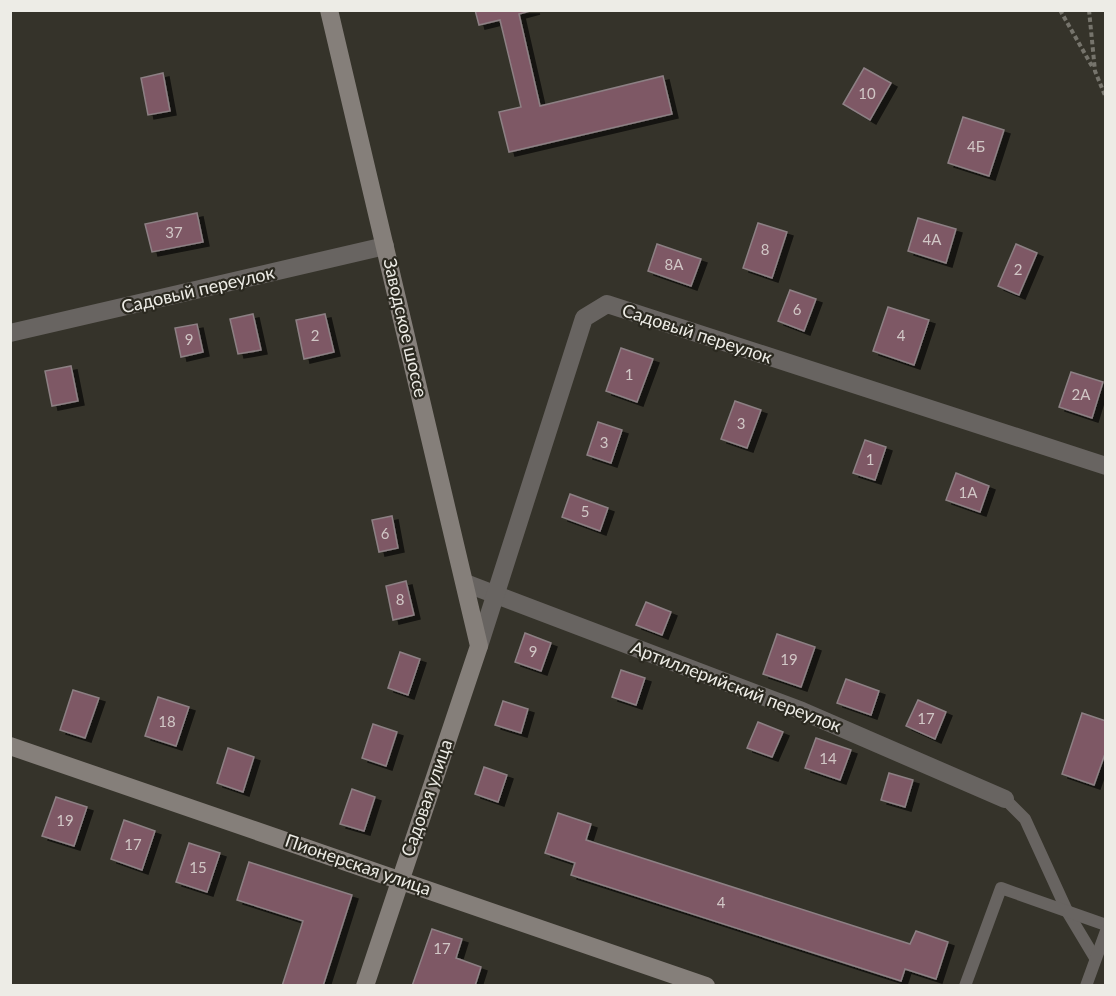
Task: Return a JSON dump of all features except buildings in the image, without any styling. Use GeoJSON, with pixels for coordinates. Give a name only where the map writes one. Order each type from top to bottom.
{"type":"FeatureCollection","features":[{"type":"Feature","properties":{"kind":"street","name":"Заводское шоссе"},"geometry":{"type":"LineString","coordinates":[[329,10],[478,646]]}},
{"type":"Feature","properties":{"kind":"street","name":"Садовый переулок"},"geometry":{"type":"LineString","coordinates":[[10,333],[385,246]]}},
{"type":"Feature","properties":{"kind":"street","name":"Садовый переулок"},"geometry":{"type":"LineString","coordinates":[[478,646],[584,318],[607,304],[1106,466]]}},
{"type":"Feature","properties":{"kind":"street","name":"Артиллерийский переулок"},"geometry":{"type":"LineString","coordinates":[[465,583],[802,711],[1005,799]]}},
{"type":"Feature","properties":{"kind":"street","name":"Садовая улица"},"geometry":{"type":"LineString","coordinates":[[365,986],[478,646]]}},
{"type":"Feature","properties":{"kind":"street","name":"Пионерская улица"},"geometry":{"type":"LineString","coordinates":[[10,746],[706,986]]}},
{"type":"Feature","properties":{"kind":"lane"},"geometry":{"type":"LineString","coordinates":[[1005,799],[1025,819],[1068,913],[1095,958]]}},
{"type":"Feature","properties":{"kind":"lane"},"geometry":{"type":"LineString","coordinates":[[965,986],[1001,888],[1106,926]]}},
{"type":"Feature","properties":{"kind":"lane"},"geometry":{"type":"LineString","coordinates":[[1086,986],[1106,931]]}},
{"type":"Feature","properties":{"kind":"path"},"geometry":{"type":"LineString","coordinates":[[1060,10],[1095,71],[1106,98]]}},
{"type":"Feature","properties":{"kind":"path"},"geometry":{"type":"LineString","coordinates":[[1089,10],[1095,71]]}}]}
